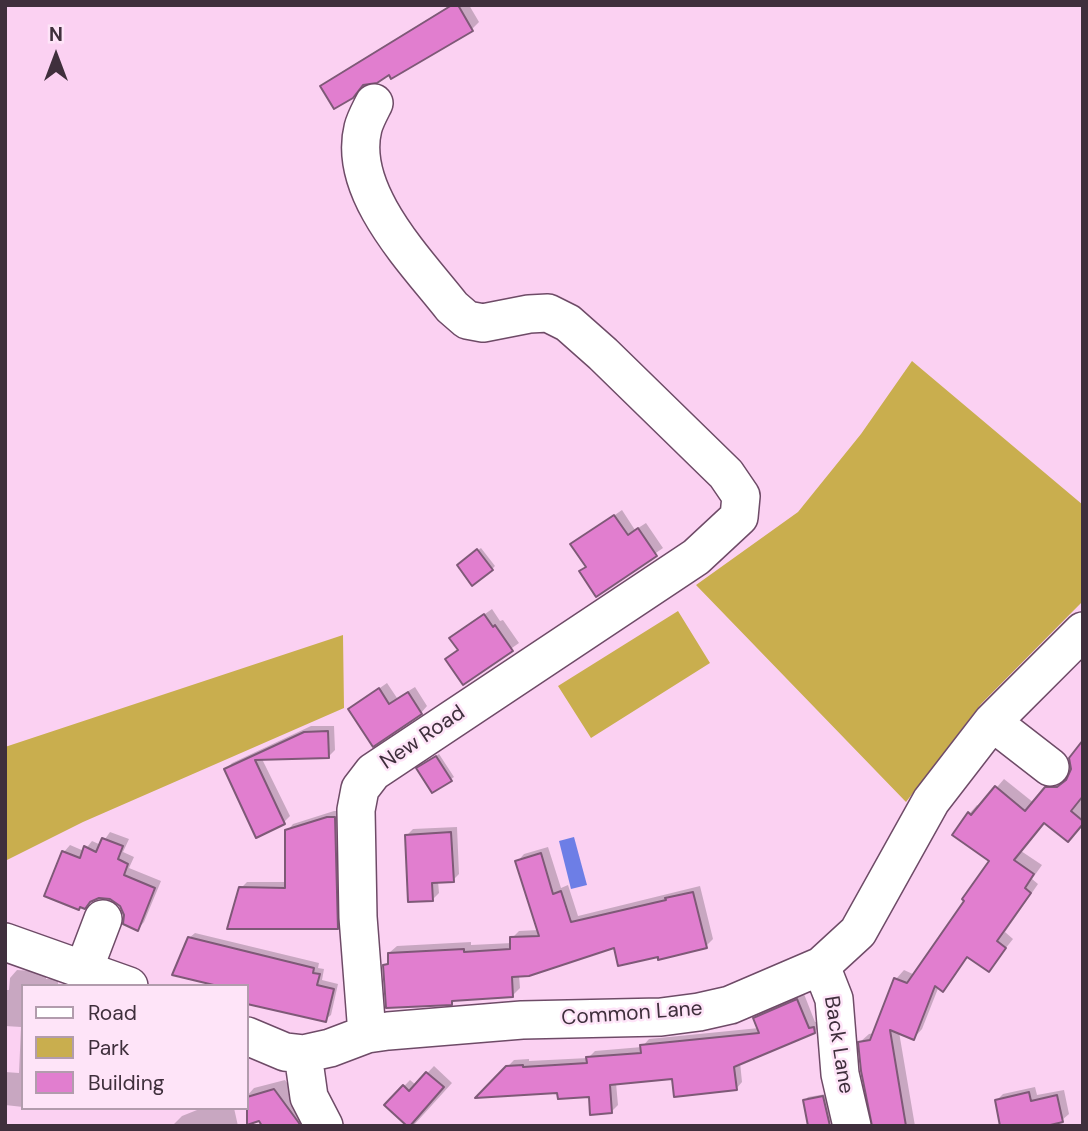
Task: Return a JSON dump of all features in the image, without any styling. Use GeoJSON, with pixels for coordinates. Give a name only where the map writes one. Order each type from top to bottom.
{"type":"FeatureCollection","features":[{"type":"Feature","properties":{"kind":"street","name":"New Road"},"geometry":{"type":"LineString","coordinates":[[367,1034],[358,917],[356,810],[360,789],[373,772],[696,557],[739,517],[741,496],[726,474],[568,323],[548,313],[483,323],[467,320],[452,307],[375,205],[361,161],[363,129],[374,103]]}},
{"type":"Feature","properties":{"kind":"street","name":"Common Lane"},"geometry":{"type":"LineString","coordinates":[[303,1054],[330,1048],[367,1034],[522,1020],[661,1017],[699,1012],[730,1005],[821,966],[858,932],[931,801],[992,722],[1083,631]]}},
{"type":"Feature","properties":{"kind":"street"},"geometry":{"type":"LineString","coordinates":[[992,722],[1050,767]]}},
{"type":"Feature","properties":{"kind":"street"},"geometry":{"type":"LineString","coordinates":[[84,969],[103,919]]}},
{"type":"Feature","properties":{"kind":"street"},"geometry":{"type":"LineString","coordinates":[[5,942],[124,984]]}},
{"type":"Feature","properties":{"kind":"street","name":"Back Lane"},"geometry":{"type":"LineString","coordinates":[[821,966],[834,999],[840,1074],[852,1126]]}},
{"type":"Feature","properties":{"kind":"street"},"geometry":{"type":"LineString","coordinates":[[248,1036],[285,1052],[303,1054],[309,1097],[324,1126]]}},
{"type":"Feature","properties":{"kind":"green space"},"geometry":{"type":"Polygon","coordinates":[[[912,361],[1083,505],[1083,601],[981,704],[906,802],[696,585],[798,512],[861,434],[912,361]]]}},
{"type":"Feature","properties":{"kind":"green space"},"geometry":{"type":"Polygon","coordinates":[[[678,611],[710,663],[591,738],[558,686],[678,611]]]}},
{"type":"Feature","properties":{"kind":"green space"},"geometry":{"type":"Polygon","coordinates":[[[343,635],[344,708],[83,822],[5,861],[5,747],[343,635]]]}},
{"type":"Feature","properties":{"kind":"water"},"geometry":{"type":"Polygon","coordinates":[[[574,837],[587,885],[571,889],[559,841],[574,837]]]}},
{"type":"Feature","properties":{"kind":"building"},"geometry":{"type":"Polygon","coordinates":[[[452,5],[458,5],[473,31],[391,79],[389,75],[377,83],[363,85],[353,98],[334,109],[320,86],[452,5]]]}},
{"type":"Feature","properties":{"kind":"building"},"geometry":{"type":"Polygon","coordinates":[[[614,515],[628,535],[638,528],[657,556],[596,597],[579,571],[586,567],[570,544],[614,515]]]}},
{"type":"Feature","properties":{"kind":"building"},"geometry":{"type":"Polygon","coordinates":[[[477,549],[493,570],[472,586],[457,565],[477,549]]]}},
{"type":"Feature","properties":{"kind":"building"},"geometry":{"type":"Polygon","coordinates":[[[484,614],[513,651],[463,685],[445,659],[458,650],[449,638],[484,614]]]}},
{"type":"Feature","properties":{"kind":"building"},"geometry":{"type":"Polygon","coordinates":[[[379,688],[389,704],[408,692],[422,714],[373,747],[348,709],[379,688]]]}},
{"type":"Feature","properties":{"kind":"building"},"geometry":{"type":"Polygon","coordinates":[[[328,731],[329,758],[255,760],[285,824],[256,838],[224,769],[304,732],[328,731]]]}},
{"type":"Feature","properties":{"kind":"building"},"geometry":{"type":"Polygon","coordinates":[[[1083,740],[1083,796],[1071,811],[1083,824],[1068,842],[1044,823],[1014,860],[1034,874],[1025,888],[1031,893],[997,941],[1006,948],[989,972],[967,957],[943,992],[935,986],[914,1040],[890,1030],[906,1126],[872,1126],[858,1042],[870,1040],[894,978],[907,983],[989,861],[952,835],[968,812],[971,815],[995,786],[1025,811],[1045,787],[1057,787],[1066,780],[1071,769],[1069,758],[1083,740]]]}},
{"type":"Feature","properties":{"kind":"building"},"geometry":{"type":"Polygon","coordinates":[[[436,756],[452,781],[432,793],[416,768],[436,756]]]}},
{"type":"Feature","properties":{"kind":"building"},"geometry":{"type":"Polygon","coordinates":[[[335,817],[338,929],[227,929],[239,887],[285,888],[285,830],[335,817]]]}},
{"type":"Feature","properties":{"kind":"building"},"geometry":{"type":"Polygon","coordinates":[[[451,832],[454,882],[432,883],[433,901],[408,902],[405,835],[451,832]]]}},
{"type":"Feature","properties":{"kind":"building"},"geometry":{"type":"Polygon","coordinates":[[[102,838],[123,846],[118,859],[128,864],[124,875],[155,888],[138,931],[123,924],[124,915],[120,906],[110,899],[99,898],[90,902],[85,909],[80,907],[79,910],[44,896],[62,851],[80,858],[84,846],[96,852],[102,838]]]}},
{"type":"Feature","properties":{"kind":"building"},"geometry":{"type":"Polygon","coordinates":[[[541,853],[553,894],[561,891],[571,922],[693,892],[707,948],[618,966],[614,948],[529,976],[512,977],[513,997],[452,1001],[452,1005],[386,1008],[383,965],[388,964],[388,953],[510,949],[510,937],[539,936],[515,861],[541,853]]]}},
{"type":"Feature","properties":{"kind":"building"},"geometry":{"type":"Polygon","coordinates":[[[188,937],[314,968],[313,973],[320,974],[317,985],[334,989],[326,1022],[248,1004],[248,984],[210,984],[172,975],[188,937]]]}},
{"type":"Feature","properties":{"kind":"building"},"geometry":{"type":"Polygon","coordinates":[[[797,999],[809,1028],[814,1027],[815,1033],[734,1067],[737,1090],[674,1097],[672,1079],[610,1085],[612,1113],[590,1115],[589,1097],[558,1099],[557,1093],[475,1098],[506,1066],[587,1063],[586,1057],[641,1053],[640,1045],[759,1033],[753,1018],[797,999]]]}},
{"type":"Feature","properties":{"kind":"building"},"geometry":{"type":"Polygon","coordinates":[[[426,1072],[444,1087],[410,1126],[407,1126],[384,1105],[403,1085],[409,1091],[426,1072]]]}},
{"type":"Feature","properties":{"kind":"building"},"geometry":{"type":"Polygon","coordinates":[[[274,1089],[300,1126],[262,1126],[259,1121],[247,1125],[248,1097],[274,1089]]]}},
{"type":"Feature","properties":{"kind":"building"},"geometry":{"type":"Polygon","coordinates":[[[1029,1092],[1031,1101],[1057,1095],[1063,1122],[1046,1126],[1000,1126],[995,1100],[1029,1092]]]}},
{"type":"Feature","properties":{"kind":"building"},"geometry":{"type":"Polygon","coordinates":[[[823,1096],[830,1126],[808,1126],[803,1100],[823,1096]]]}}]}
